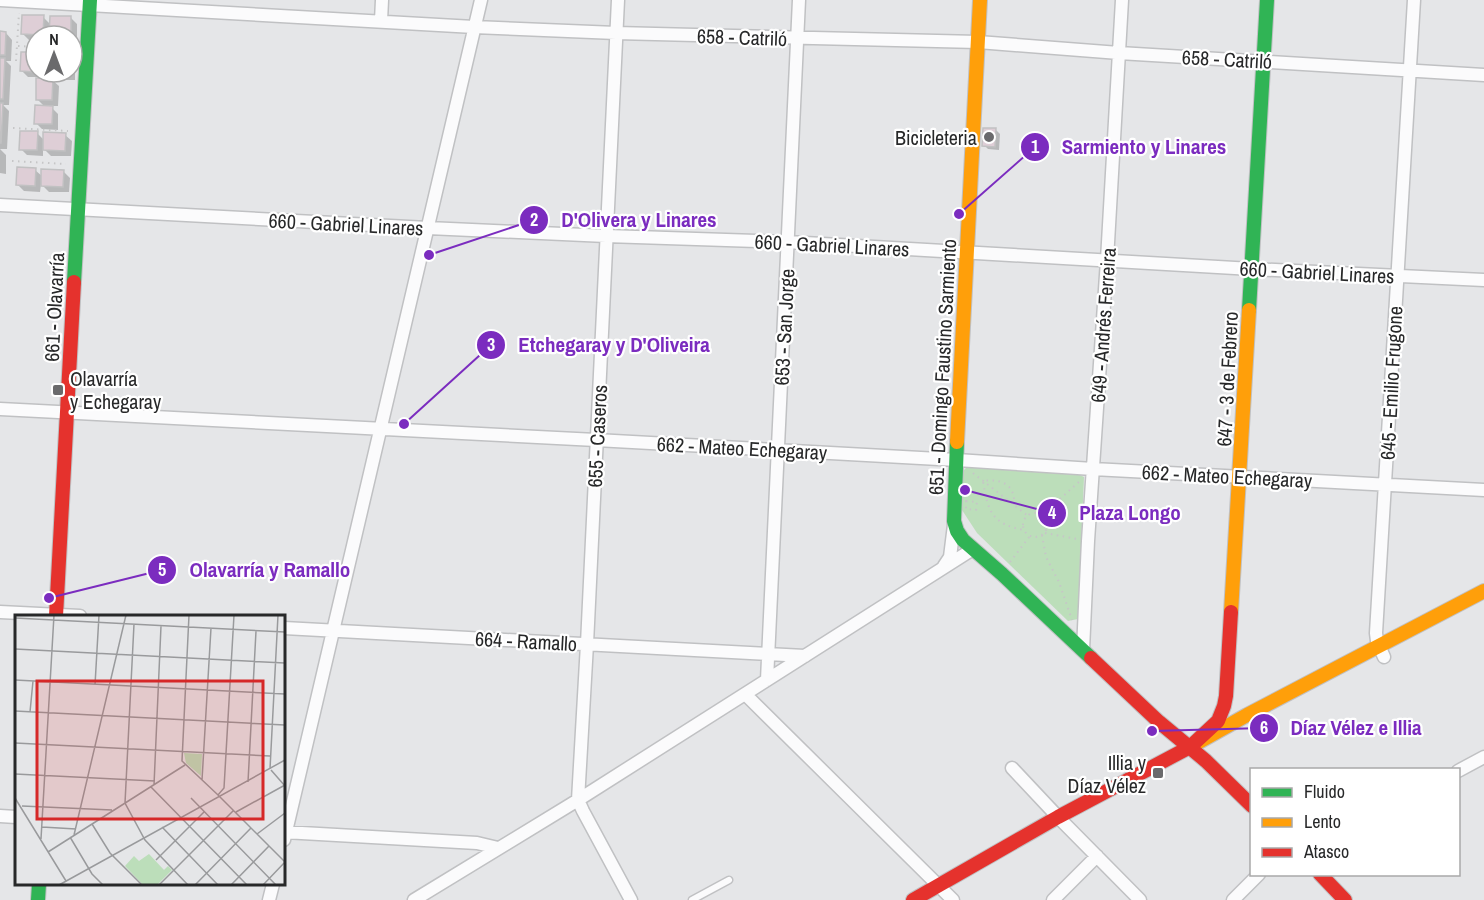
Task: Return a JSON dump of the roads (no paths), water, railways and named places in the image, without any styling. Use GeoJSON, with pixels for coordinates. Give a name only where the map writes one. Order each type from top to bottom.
{"type":"FeatureCollection","features":[{"type":"Feature","properties":{"kind":"street","name":"658 - Catriló"},"geometry":{"type":"LineString","coordinates":[[0,0],[90,3],[474,27],[797,39],[978,42],[1119,53],[1484,75]]}},
{"type":"Feature","properties":{"kind":"street"},"geometry":{"type":"LineString","coordinates":[[381,21],[382,0]]}},
{"type":"Feature","properties":{"kind":"street"},"geometry":{"type":"LineString","coordinates":[[285,831],[481,0]]}},
{"type":"Feature","properties":{"kind":"street","name":"655 - Caseros"},"geometry":{"type":"LineString","coordinates":[[578,800],[618,0]]}},
{"type":"Feature","properties":{"kind":"street","name":"653 - San Jorge"},"geometry":{"type":"LineString","coordinates":[[769,655],[799,0]]}},
{"type":"Feature","properties":{"kind":"street","name":"651 - Domingo Faustino Sarmiento"},"geometry":{"type":"LineString","coordinates":[[980,0],[954,521],[957,531],[973,549],[1159,722],[1226,780],[1250,805]]}},
{"type":"Feature","properties":{"kind":"street","name":"649 - Andrés Ferreira"},"geometry":{"type":"LineString","coordinates":[[1083,650],[1122,0]]}},
{"type":"Feature","properties":{"kind":"street","name":"647 - 3 de Febrero"},"geometry":{"type":"LineString","coordinates":[[1190,747],[1218,721],[1226,696],[1267,0]]}},
{"type":"Feature","properties":{"kind":"street","name":"645 - Emilio Frugone"},"geometry":{"type":"LineString","coordinates":[[1382,652],[1376,633],[1414,0]]}},
{"type":"Feature","properties":{"kind":"street","name":"661 - Olavarría"},"geometry":{"type":"LineString","coordinates":[[56,615],[90,3]]}},
{"type":"Feature","properties":{"kind":"street","name":"660 - Gabriel Linares"},"geometry":{"type":"LineString","coordinates":[[0,206],[428,228],[788,242],[1484,280]]}},
{"type":"Feature","properties":{"kind":"street","name":"662 - Mateo Echegaray"},"geometry":{"type":"LineString","coordinates":[[0,409],[1484,490]]}},
{"type":"Feature","properties":{"kind":"street"},"geometry":{"type":"LineString","coordinates":[[943,568],[950,557],[954,521]]}},
{"type":"Feature","properties":{"kind":"street"},"geometry":{"type":"LineString","coordinates":[[414,900],[578,800],[973,549]]}},
{"type":"Feature","properties":{"kind":"street"},"geometry":{"type":"LineString","coordinates":[[1190,747],[1210,744],[1233,734],[1382,652],[1484,591]]}},
{"type":"Feature","properties":{"kind":"street"},"geometry":{"type":"LineString","coordinates":[[913,900],[1058,817],[1247,715],[1474,611]]}},
{"type":"Feature","properties":{"kind":"street"},"geometry":{"type":"LineString","coordinates":[[0,612],[42,615]]}},
{"type":"Feature","properties":{"kind":"street","name":"664 - Ramallo"},"geometry":{"type":"LineString","coordinates":[[285,628],[805,656]]}},
{"type":"Feature","properties":{"kind":"street"},"geometry":{"type":"LineString","coordinates":[[767,680],[769,655]]}},
{"type":"Feature","properties":{"kind":"street"},"geometry":{"type":"LineString","coordinates":[[746,694],[953,900]]}},
{"type":"Feature","properties":{"kind":"street"},"geometry":{"type":"LineString","coordinates":[[1226,696],[1233,708],[1247,715]]}},
{"type":"Feature","properties":{"kind":"street"},"geometry":{"type":"LineString","coordinates":[[1460,770],[1484,757]]}},
{"type":"Feature","properties":{"kind":"street"},"geometry":{"type":"LineString","coordinates":[[1012,768],[1140,900]]}},
{"type":"Feature","properties":{"kind":"street"},"geometry":{"type":"LineString","coordinates":[[578,800],[631,900]]}},
{"type":"Feature","properties":{"kind":"street"},"geometry":{"type":"LineString","coordinates":[[0,816],[15,817]]}},
{"type":"Feature","properties":{"kind":"street"},"geometry":{"type":"LineString","coordinates":[[285,835],[477,843],[498,848]]}},
{"type":"Feature","properties":{"kind":"street"},"geometry":{"type":"LineString","coordinates":[[1053,900],[1097,856]]}},
{"type":"Feature","properties":{"kind":"street"},"geometry":{"type":"LineString","coordinates":[[1233,900],[1258,876]]}},
{"type":"Feature","properties":{"kind":"street"},"geometry":{"type":"LineString","coordinates":[[1322,876],[1345,900]]}},
{"type":"Feature","properties":{"kind":"street"},"geometry":{"type":"LineString","coordinates":[[38,900],[39,885]]}},
{"type":"Feature","properties":{"kind":"street"},"geometry":{"type":"LineString","coordinates":[[269,900],[273,885]]}},
{"type":"Feature","properties":{"kind":"lane"},"geometry":{"type":"LineString","coordinates":[[692,900],[729,880]]}},
{"type":"Feature","properties":{"kind":"place","name":"Bicicleteria"},"geometry":{"type":"Point","coordinates":[989,137]}},
{"type":"Feature","properties":{"kind":"place","name":"Sarmiento y Linares"},"geometry":{"type":"Point","coordinates":[959,214]}},
{"type":"Feature","properties":{"kind":"place","name":"D'Olivera y Linares"},"geometry":{"type":"Point","coordinates":[429,255]}},
{"type":"Feature","properties":{"kind":"place","name":"Olavarría y Echegaray"},"geometry":{"type":"Point","coordinates":[58,390]}},
{"type":"Feature","properties":{"kind":"place","name":"Etchegaray y D'Oliveira"},"geometry":{"type":"Point","coordinates":[404,424]}},
{"type":"Feature","properties":{"kind":"place","name":"Plaza Longo"},"geometry":{"type":"Point","coordinates":[965,490]}},
{"type":"Feature","properties":{"kind":"place","name":"Olavarría y Ramallo"},"geometry":{"type":"Point","coordinates":[49,598]}},
{"type":"Feature","properties":{"kind":"place","name":"Díaz Vélez e Illia"},"geometry":{"type":"Point","coordinates":[1152,731]}},
{"type":"Feature","properties":{"kind":"place","name":"Illia y Díaz Vélez"},"geometry":{"type":"Point","coordinates":[1158,773]}}]}
